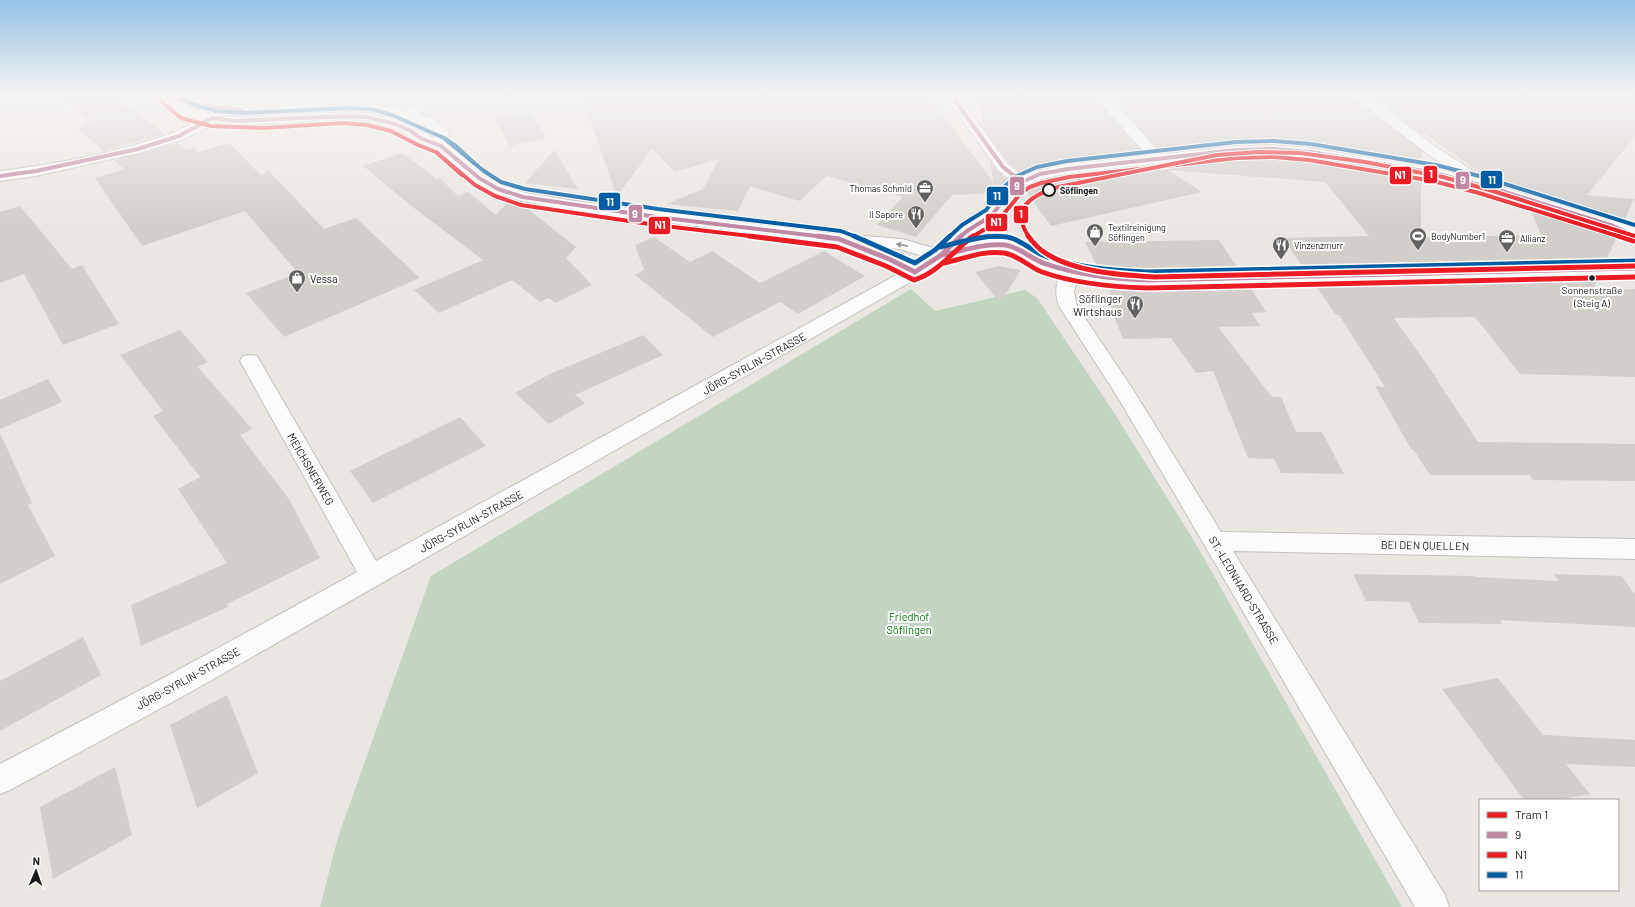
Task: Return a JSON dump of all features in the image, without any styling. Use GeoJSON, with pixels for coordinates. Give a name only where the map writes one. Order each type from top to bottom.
{"type":"FeatureCollection","features":[{"type":"Feature","properties":{"kind":"street"},"geometry":{"type":"LineString","coordinates":[[0,176],[36,171],[138,149],[175,137]]}},
{"type":"Feature","properties":{"kind":"street"},"geometry":{"type":"LineString","coordinates":[[419,137],[441,146],[479,178],[498,189],[523,197],[642,215],[839,239],[902,244],[940,256],[995,245],[1015,247]]}},
{"type":"Feature","properties":{"kind":"street"},"geometry":{"type":"LineString","coordinates":[[441,146],[442,137]]}},
{"type":"Feature","properties":{"kind":"street"},"geometry":{"type":"LineString","coordinates":[[982,137],[1003,167],[1022,182]]}},
{"type":"Feature","properties":{"kind":"street"},"geometry":{"type":"LineString","coordinates":[[1139,137],[1159,160]]}},
{"type":"Feature","properties":{"kind":"street"},"geometry":{"type":"LineString","coordinates":[[1414,137],[1434,152],[1492,188]]}},
{"type":"Feature","properties":{"kind":"street"},"geometry":{"type":"LineString","coordinates":[[940,256],[967,231],[991,216],[1012,190],[1022,182],[1040,174],[1068,169],[1159,160],[1225,151],[1280,150],[1337,155],[1405,167],[1476,183],[1613,226],[1635,235]]}},
{"type":"Feature","properties":{"kind":"street"},"geometry":{"type":"LineString","coordinates":[[1405,167],[1429,163],[1432,161],[1434,152]]}},
{"type":"Feature","properties":{"kind":"street"},"geometry":{"type":"LineString","coordinates":[[999,208],[999,225],[1003,233],[1015,247],[1034,260],[1070,272],[1112,278],[1162,280],[1632,268]]}},
{"type":"Feature","properties":{"kind":"street"},"geometry":{"type":"LineString","coordinates":[[839,239],[889,259],[915,272]]}},
{"type":"Feature","properties":{"kind":"street","name":"JÖRG-SYRLIN-STRASSE"},"geometry":{"type":"LineString","coordinates":[[0,780],[177,685],[915,272],[940,256]]}},
{"type":"Feature","properties":{"kind":"street","name":"ST.-LEONHARD-STRASSE"},"geometry":{"type":"LineString","coordinates":[[1070,272],[1064,291],[1066,304],[1125,393],[1434,907]]}},
{"type":"Feature","properties":{"kind":"street","name":"MEICHSNERWEG"},"geometry":{"type":"LineString","coordinates":[[250,362],[372,576]]}},
{"type":"Feature","properties":{"kind":"street","name":"BEI DEN QUELLEN"},"geometry":{"type":"LineString","coordinates":[[1214,541],[1635,549]]}},
{"type":"Feature","properties":{"kind":"green space","name":"Friedhof Söflingen"},"geometry":{"type":"Polygon","coordinates":[[[911,289],[935,311],[1025,290],[1037,298],[1113,411],[1196,544],[1402,907],[320,907],[338,837],[431,576],[911,289]]]}},
{"type":"Feature","properties":{"kind":"building"},"geometry":{"type":"Polygon","coordinates":[[[88,137],[153,137],[104,151],[88,137]]]}},
{"type":"Feature","properties":{"kind":"building"},"geometry":{"type":"Polygon","coordinates":[[[505,137],[546,138],[510,146],[505,137]]]}},
{"type":"Feature","properties":{"kind":"building"},"geometry":{"type":"Polygon","coordinates":[[[596,137],[959,137],[994,183],[990,162],[997,171],[1010,182],[1000,193],[952,195],[916,237],[877,225],[903,197],[827,176],[799,201],[750,186],[738,211],[666,204],[703,189],[719,159],[675,172],[652,149],[617,196],[596,137]]]}},
{"type":"Feature","properties":{"kind":"building"},"geometry":{"type":"Polygon","coordinates":[[[990,137],[1129,137],[1144,154],[1068,163],[1035,170],[1024,174],[1009,163],[990,137]]]}},
{"type":"Feature","properties":{"kind":"building"},"geometry":{"type":"Polygon","coordinates":[[[1149,137],[1404,137],[1422,151],[1421,164],[1310,147],[1274,144],[1236,144],[1162,152],[1149,137]]]}},
{"type":"Feature","properties":{"kind":"building"},"geometry":{"type":"Polygon","coordinates":[[[1430,137],[1634,137],[1587,195],[1634,199],[1623,223],[1523,192],[1522,189],[1486,177],[1430,137]]]}},
{"type":"Feature","properties":{"kind":"building"},"geometry":{"type":"Polygon","coordinates":[[[177,143],[186,150],[193,147],[198,152],[229,143],[262,176],[268,170],[324,229],[356,218],[420,278],[284,337],[246,293],[298,273],[245,211],[142,246],[95,178],[124,169],[114,160],[177,143]]]}},
{"type":"Feature","properties":{"kind":"building"},"geometry":{"type":"Polygon","coordinates":[[[554,150],[578,189],[525,183],[554,150]]]}},
{"type":"Feature","properties":{"kind":"building"},"geometry":{"type":"Polygon","coordinates":[[[402,153],[437,179],[440,178],[458,196],[468,192],[496,215],[510,199],[519,202],[576,247],[566,258],[592,285],[556,303],[549,298],[540,302],[512,280],[439,313],[414,290],[483,260],[414,208],[363,166],[402,153]]]}},
{"type":"Feature","properties":{"kind":"building"},"geometry":{"type":"Polygon","coordinates":[[[1274,154],[1310,157],[1421,176],[1421,237],[1541,235],[1529,206],[1618,234],[1605,263],[1304,269],[1283,238],[1369,236],[1325,182],[1168,170],[1202,192],[1051,226],[1026,191],[1022,192],[1030,186],[1042,181],[1068,175],[1155,165],[1160,166],[1165,164],[1236,156],[1274,154]]]}},
{"type":"Feature","properties":{"kind":"building"},"geometry":{"type":"Polygon","coordinates":[[[20,206],[72,269],[82,265],[119,324],[63,345],[24,274],[0,283],[0,212],[20,206]]]}},
{"type":"Feature","properties":{"kind":"building"},"geometry":{"type":"Polygon","coordinates":[[[654,237],[690,262],[712,251],[760,283],[824,251],[865,276],[798,314],[780,302],[713,337],[635,275],[644,270],[635,245],[654,237]]]}},
{"type":"Feature","properties":{"kind":"building"},"geometry":{"type":"Polygon","coordinates":[[[1219,240],[1239,270],[1135,272],[1099,270],[1085,242],[1219,240]]]}},
{"type":"Feature","properties":{"kind":"building"},"geometry":{"type":"Polygon","coordinates":[[[998,266],[1021,270],[1000,303],[975,272],[998,266]]]}},
{"type":"Feature","properties":{"kind":"building"},"geometry":{"type":"Polygon","coordinates":[[[1599,276],[1593,290],[1635,289],[1635,377],[1520,374],[1475,317],[1394,318],[1438,380],[1478,442],[1635,444],[1635,481],[1533,480],[1530,475],[1430,475],[1413,449],[1411,449],[1375,386],[1385,387],[1339,315],[1336,315],[1314,283],[1599,276]]]}},
{"type":"Feature","properties":{"kind":"building"},"geometry":{"type":"Polygon","coordinates":[[[1106,284],[1135,286],[1248,284],[1266,312],[1252,313],[1260,326],[1218,327],[1272,397],[1281,397],[1296,432],[1322,432],[1344,474],[1281,473],[1274,459],[1248,458],[1213,371],[1196,373],[1171,338],[1123,339],[1107,300],[1114,300],[1106,284]]]}},
{"type":"Feature","properties":{"kind":"building"},"geometry":{"type":"Polygon","coordinates":[[[180,330],[208,362],[198,367],[252,429],[240,435],[289,499],[320,558],[227,604],[228,607],[141,646],[131,605],[227,563],[178,489],[200,477],[153,416],[163,411],[120,355],[180,330]]]}},
{"type":"Feature","properties":{"kind":"building"},"geometry":{"type":"Polygon","coordinates":[[[643,335],[663,355],[575,395],[585,403],[549,424],[515,393],[550,374],[643,335]]]}},
{"type":"Feature","properties":{"kind":"building"},"geometry":{"type":"Polygon","coordinates":[[[48,379],[62,402],[0,429],[0,400],[48,379]]]}},
{"type":"Feature","properties":{"kind":"building"},"geometry":{"type":"Polygon","coordinates":[[[460,417],[486,446],[373,503],[350,471],[460,417]]]}},
{"type":"Feature","properties":{"kind":"building"},"geometry":{"type":"Polygon","coordinates":[[[0,433],[32,503],[28,505],[55,556],[0,584],[0,433]]]}},
{"type":"Feature","properties":{"kind":"building"},"geometry":{"type":"Polygon","coordinates":[[[1353,574],[1474,576],[1558,581],[1554,574],[1622,576],[1635,595],[1635,627],[1500,620],[1502,624],[1419,623],[1409,602],[1366,601],[1353,574]]]}},
{"type":"Feature","properties":{"kind":"building"},"geometry":{"type":"Polygon","coordinates":[[[83,637],[101,675],[0,731],[0,681],[83,637]]]}},
{"type":"Feature","properties":{"kind":"building"},"geometry":{"type":"Polygon","coordinates":[[[1498,678],[1543,735],[1635,740],[1635,767],[1566,764],[1590,794],[1564,799],[1523,799],[1442,689],[1498,678]]]}},
{"type":"Feature","properties":{"kind":"building"},"geometry":{"type":"Polygon","coordinates":[[[227,695],[258,773],[197,808],[170,725],[227,695]]]}},
{"type":"Feature","properties":{"kind":"building"},"geometry":{"type":"Polygon","coordinates":[[[115,767],[132,835],[53,879],[40,807],[115,767]]]}},
{"type":"Feature","properties":{"kind":"tram line","name":"1"},"geometry":{"type":"LineString","coordinates":[[1635,236],[1493,191],[1443,177],[1365,162],[1300,153],[1258,152],[1217,155],[1058,187],[1034,197],[1028,201],[1021,211],[1021,218],[1028,236],[1042,250],[1061,260],[1084,268],[1109,273],[1173,277],[1635,266]]}},
{"type":"Feature","properties":{"kind":"transit line","name":"9"},"geometry":{"type":"LineString","coordinates":[[0,176],[36,171],[138,149],[175,137]]}},
{"type":"Feature","properties":{"kind":"transit line","name":"N1"},"geometry":{"type":"LineString","coordinates":[[403,137],[436,152],[462,175]]}},
{"type":"Feature","properties":{"kind":"transit line","name":"9"},"geometry":{"type":"LineString","coordinates":[[419,137],[441,146],[468,169]]}},
{"type":"Feature","properties":{"kind":"transit line","name":"11"},"geometry":{"type":"LineString","coordinates":[[442,137],[456,146],[474,163]]}},
{"type":"Feature","properties":{"kind":"transit line","name":"9"},"geometry":{"type":"LineString","coordinates":[[982,137],[1003,167],[1022,182]]}},
{"type":"Feature","properties":{"kind":"transit line","name":"11"},"geometry":{"type":"LineString","coordinates":[[446,140],[484,171],[501,182],[525,189],[658,209],[841,231],[915,263],[935,250],[962,225],[986,210],[1006,185],[1017,176],[1037,167],[1067,161],[1236,142],[1274,141],[1311,144],[1436,165],[1483,177],[1635,225]]}},
{"type":"Feature","properties":{"kind":"transit line","name":"9"},"geometry":{"type":"LineString","coordinates":[[441,146],[479,178],[498,189],[523,197],[657,217],[839,239],[889,259],[915,272],[940,256],[967,231],[991,216],[1012,190],[1022,182],[1040,174],[1068,169],[1236,150],[1274,149],[1310,152],[1435,173],[1502,191],[1613,226],[1635,236]]}},
{"type":"Feature","properties":{"kind":"transit line","name":"N1"},"geometry":{"type":"LineString","coordinates":[[436,152],[475,185],[495,196],[521,205],[656,225],[837,247],[886,266],[914,280],[921,278],[936,269],[971,238],[997,222],[1021,193],[1035,185],[1046,181],[1069,177],[1237,158],[1274,157],[1309,160],[1433,181],[1479,193],[1633,241]]}},
{"type":"Feature","properties":{"kind":"transit line","name":"11"},"geometry":{"type":"LineString","coordinates":[[940,247],[981,238],[998,236],[1007,237],[1017,240],[1045,256],[1070,263],[1122,271],[1148,272],[1635,261]]}},
{"type":"Feature","properties":{"kind":"transit line","name":"9"},"geometry":{"type":"LineString","coordinates":[[942,255],[981,246],[1005,245],[1015,248],[1038,261],[1069,271],[1121,279],[1148,280],[1635,268]]}},
{"type":"Feature","properties":{"kind":"transit line","name":"N1"},"geometry":{"type":"LineString","coordinates":[[944,263],[981,254],[1004,253],[1037,270],[1068,279],[1121,287],[1148,288],[1635,277]]}},
{"type":"Feature","properties":{"kind":"place","name":"Söflingen"},"geometry":{"type":"Point","coordinates":[1049,190]}},
{"type":"Feature","properties":{"kind":"place","name":"Thomas Schmid"},"geometry":{"type":"Point","coordinates":[925,203]}},
{"type":"Feature","properties":{"kind":"place","name":"Il Sapore"},"geometry":{"type":"Point","coordinates":[916,229]}},
{"type":"Feature","properties":{"kind":"place","name":"Textilreinigung Söflingen"},"geometry":{"type":"Point","coordinates":[1095,247]}},
{"type":"Feature","properties":{"kind":"place","name":"BodyNumber1"},"geometry":{"type":"Point","coordinates":[1418,251]}},
{"type":"Feature","properties":{"kind":"place","name":"Allianz"},"geometry":{"type":"Point","coordinates":[1507,253]}},
{"type":"Feature","properties":{"kind":"place","name":"Vinzenzmurr"},"geometry":{"type":"Point","coordinates":[1281,260]}},
{"type":"Feature","properties":{"kind":"place","name":"Sonnenstraße (Steig A)"},"geometry":{"type":"Point","coordinates":[1592,278]}},
{"type":"Feature","properties":{"kind":"place","name":"Vessa"},"geometry":{"type":"Point","coordinates":[297,293]}},
{"type":"Feature","properties":{"kind":"place","name":"Söflinger Wirtshaus"},"geometry":{"type":"Point","coordinates":[1135,319]}}]}
